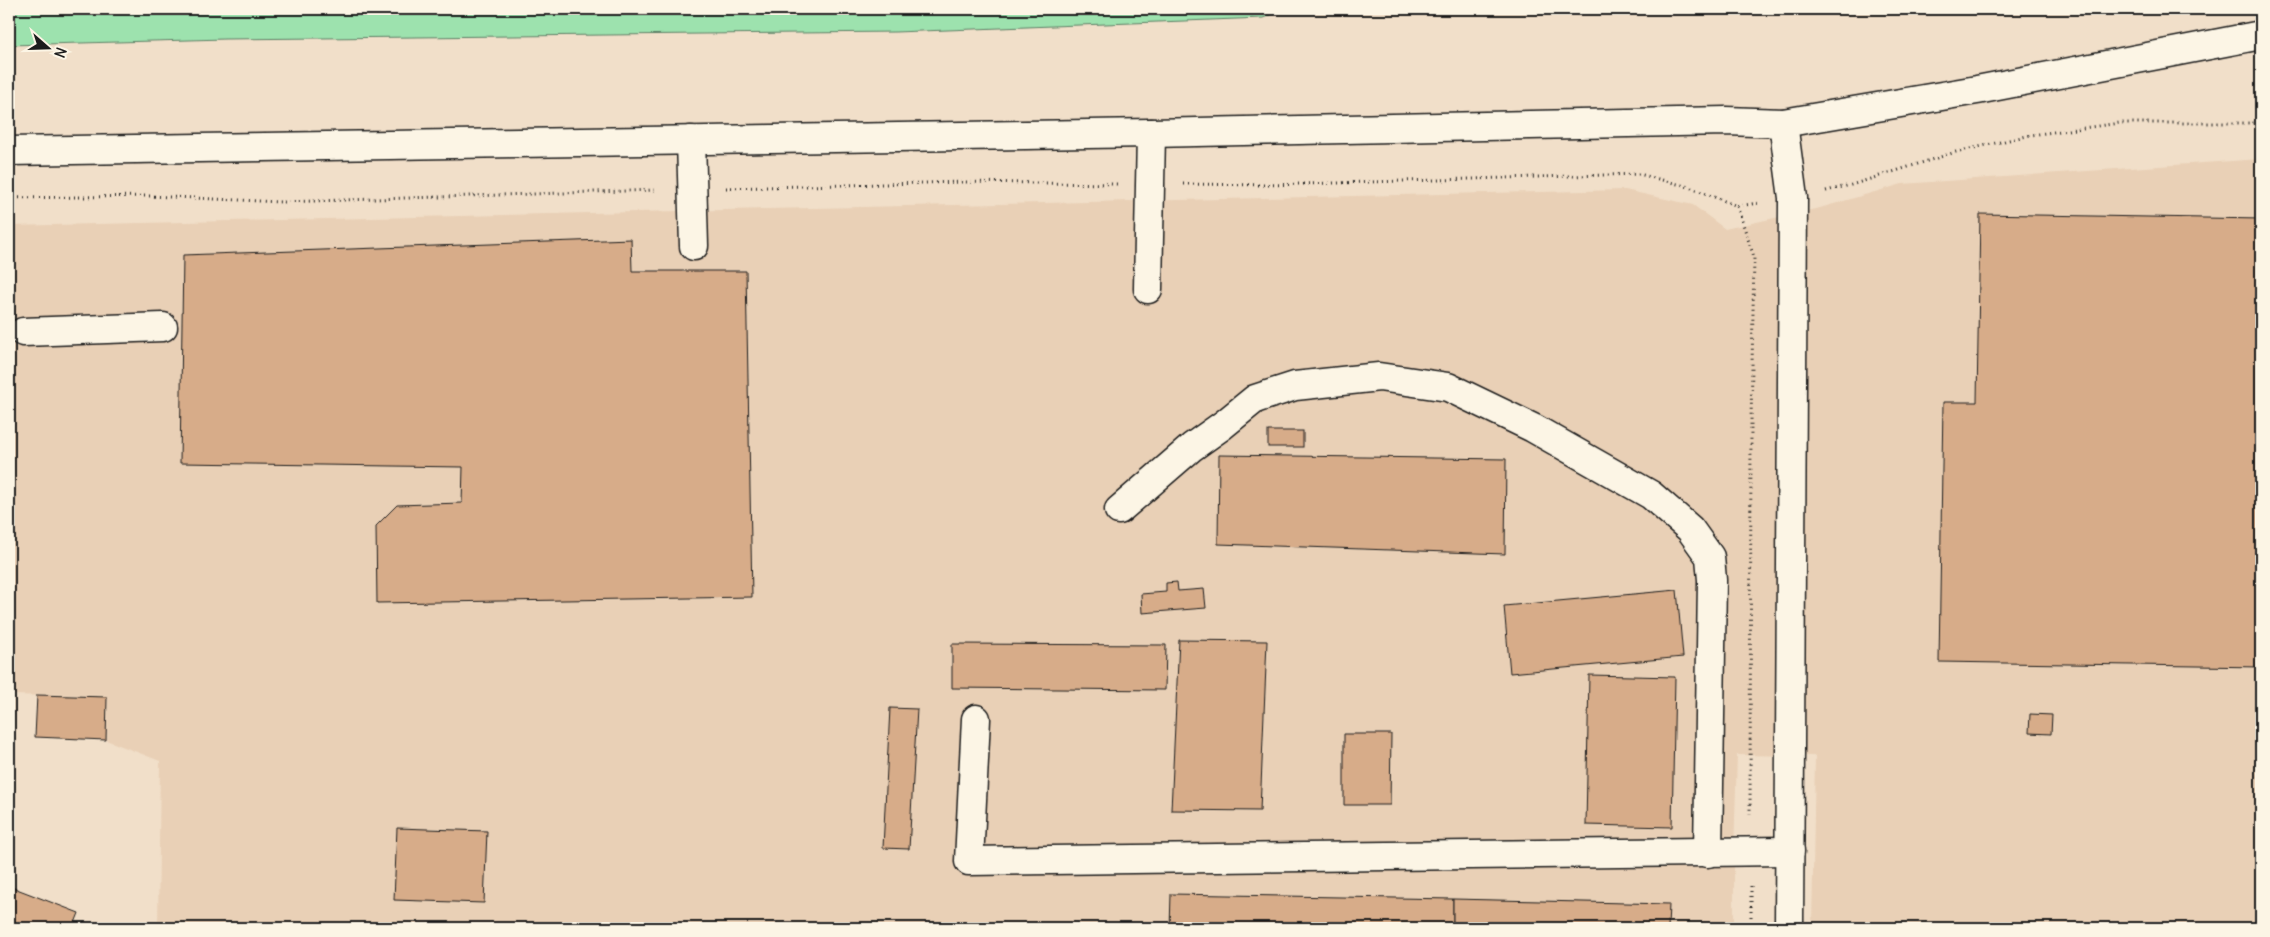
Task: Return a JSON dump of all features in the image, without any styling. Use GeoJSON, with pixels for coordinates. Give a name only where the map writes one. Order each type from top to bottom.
{"type":"FeatureCollection","features":[{"type":"Feature","properties":{"kind":"street"},"geometry":{"type":"LineString","coordinates":[[9,151],[1151,134],[1716,122],[1783,123],[1977,90],[2261,36]]}},
{"type":"Feature","properties":{"kind":"street"},"geometry":{"type":"LineString","coordinates":[[1783,123],[1793,198],[1789,928]]}},
{"type":"Feature","properties":{"kind":"street"},"geometry":{"type":"LineString","coordinates":[[1148,289],[1151,134]]}},
{"type":"Feature","properties":{"kind":"street"},"geometry":{"type":"LineString","coordinates":[[691,140],[694,246]]}},
{"type":"Feature","properties":{"kind":"street"},"geometry":{"type":"LineString","coordinates":[[23,332],[163,327]]}},
{"type":"Feature","properties":{"kind":"street"},"geometry":{"type":"LineString","coordinates":[[1119,510],[1192,447],[1224,425],[1256,399],[1295,386],[1379,377],[1448,387],[1533,428],[1651,495],[1690,529],[1710,557],[1712,580],[1708,853]]}},
{"type":"Feature","properties":{"kind":"street"},"geometry":{"type":"LineString","coordinates":[[976,719],[969,860],[1790,851]]}},
{"type":"Feature","properties":{"kind":"path"},"geometry":{"type":"LineString","coordinates":[[1737,206],[1793,198],[1851,185],[1956,152],[2031,135],[2120,123],[2261,123]]}},
{"type":"Feature","properties":{"kind":"shaded area"},"geometry":{"type":"Polygon","coordinates":[[[2261,159],[2261,928],[1812,928],[1815,756],[1737,755],[1734,928],[158,928],[160,761],[106,740],[107,697],[9,695],[9,226],[1625,190],[1693,205],[1725,229],[1820,208],[1902,184],[2261,159]]]}},
{"type":"Feature","properties":{"kind":"green space"},"geometry":{"type":"Polygon","coordinates":[[[9,9],[1286,9],[1263,18],[895,32],[225,39],[9,45],[9,9]]]}},
{"type":"Feature","properties":{"kind":"building"},"geometry":{"type":"Polygon","coordinates":[[[1980,214],[2261,219],[2261,667],[1939,662],[1943,402],[1977,402],[1980,214]]]}},
{"type":"Feature","properties":{"kind":"building"},"geometry":{"type":"Polygon","coordinates":[[[631,239],[632,271],[746,271],[752,597],[377,603],[376,526],[397,505],[462,503],[463,467],[180,463],[183,255],[631,239]]]}},
{"type":"Feature","properties":{"kind":"building"},"geometry":{"type":"Polygon","coordinates":[[[1268,431],[1303,431],[1303,447],[1268,447],[1268,431]]]}},
{"type":"Feature","properties":{"kind":"building"},"geometry":{"type":"Polygon","coordinates":[[[1219,455],[1506,459],[1505,554],[1218,544],[1219,455]]]}},
{"type":"Feature","properties":{"kind":"building"},"geometry":{"type":"Polygon","coordinates":[[[1177,582],[1178,591],[1204,589],[1206,608],[1142,613],[1141,594],[1166,592],[1166,583],[1177,582]]]}},
{"type":"Feature","properties":{"kind":"building"},"geometry":{"type":"Polygon","coordinates":[[[1677,590],[1683,657],[1510,673],[1504,606],[1677,590]]]}},
{"type":"Feature","properties":{"kind":"building"},"geometry":{"type":"Polygon","coordinates":[[[1179,640],[1267,641],[1260,811],[1171,810],[1179,640]]]}},
{"type":"Feature","properties":{"kind":"building"},"geometry":{"type":"Polygon","coordinates":[[[952,644],[1166,645],[1165,690],[952,688],[952,644]]]}},
{"type":"Feature","properties":{"kind":"building"},"geometry":{"type":"Polygon","coordinates":[[[1589,675],[1675,677],[1672,827],[1586,825],[1589,675]]]}},
{"type":"Feature","properties":{"kind":"building"},"geometry":{"type":"Polygon","coordinates":[[[37,695],[107,697],[106,740],[35,737],[37,695]]]}},
{"type":"Feature","properties":{"kind":"building"},"geometry":{"type":"Polygon","coordinates":[[[890,708],[917,709],[909,849],[883,848],[890,708]]]}},
{"type":"Feature","properties":{"kind":"building"},"geometry":{"type":"Polygon","coordinates":[[[2030,714],[2052,715],[2051,734],[2029,733],[2030,714]]]}},
{"type":"Feature","properties":{"kind":"building"},"geometry":{"type":"Polygon","coordinates":[[[1344,734],[1391,734],[1390,805],[1344,805],[1344,734]]]}},
{"type":"Feature","properties":{"kind":"building"},"geometry":{"type":"Polygon","coordinates":[[[397,828],[487,831],[484,903],[394,900],[397,828]]]}},
{"type":"Feature","properties":{"kind":"building"},"geometry":{"type":"Polygon","coordinates":[[[9,886],[79,913],[73,928],[9,928],[9,886]]]}},
{"type":"Feature","properties":{"kind":"building"},"geometry":{"type":"Polygon","coordinates":[[[1171,894],[1453,899],[1453,928],[1170,928],[1171,894]]]}},
{"type":"Feature","properties":{"kind":"building"},"geometry":{"type":"Polygon","coordinates":[[[1453,899],[1669,904],[1668,928],[1453,928],[1453,899]]]}}]}
